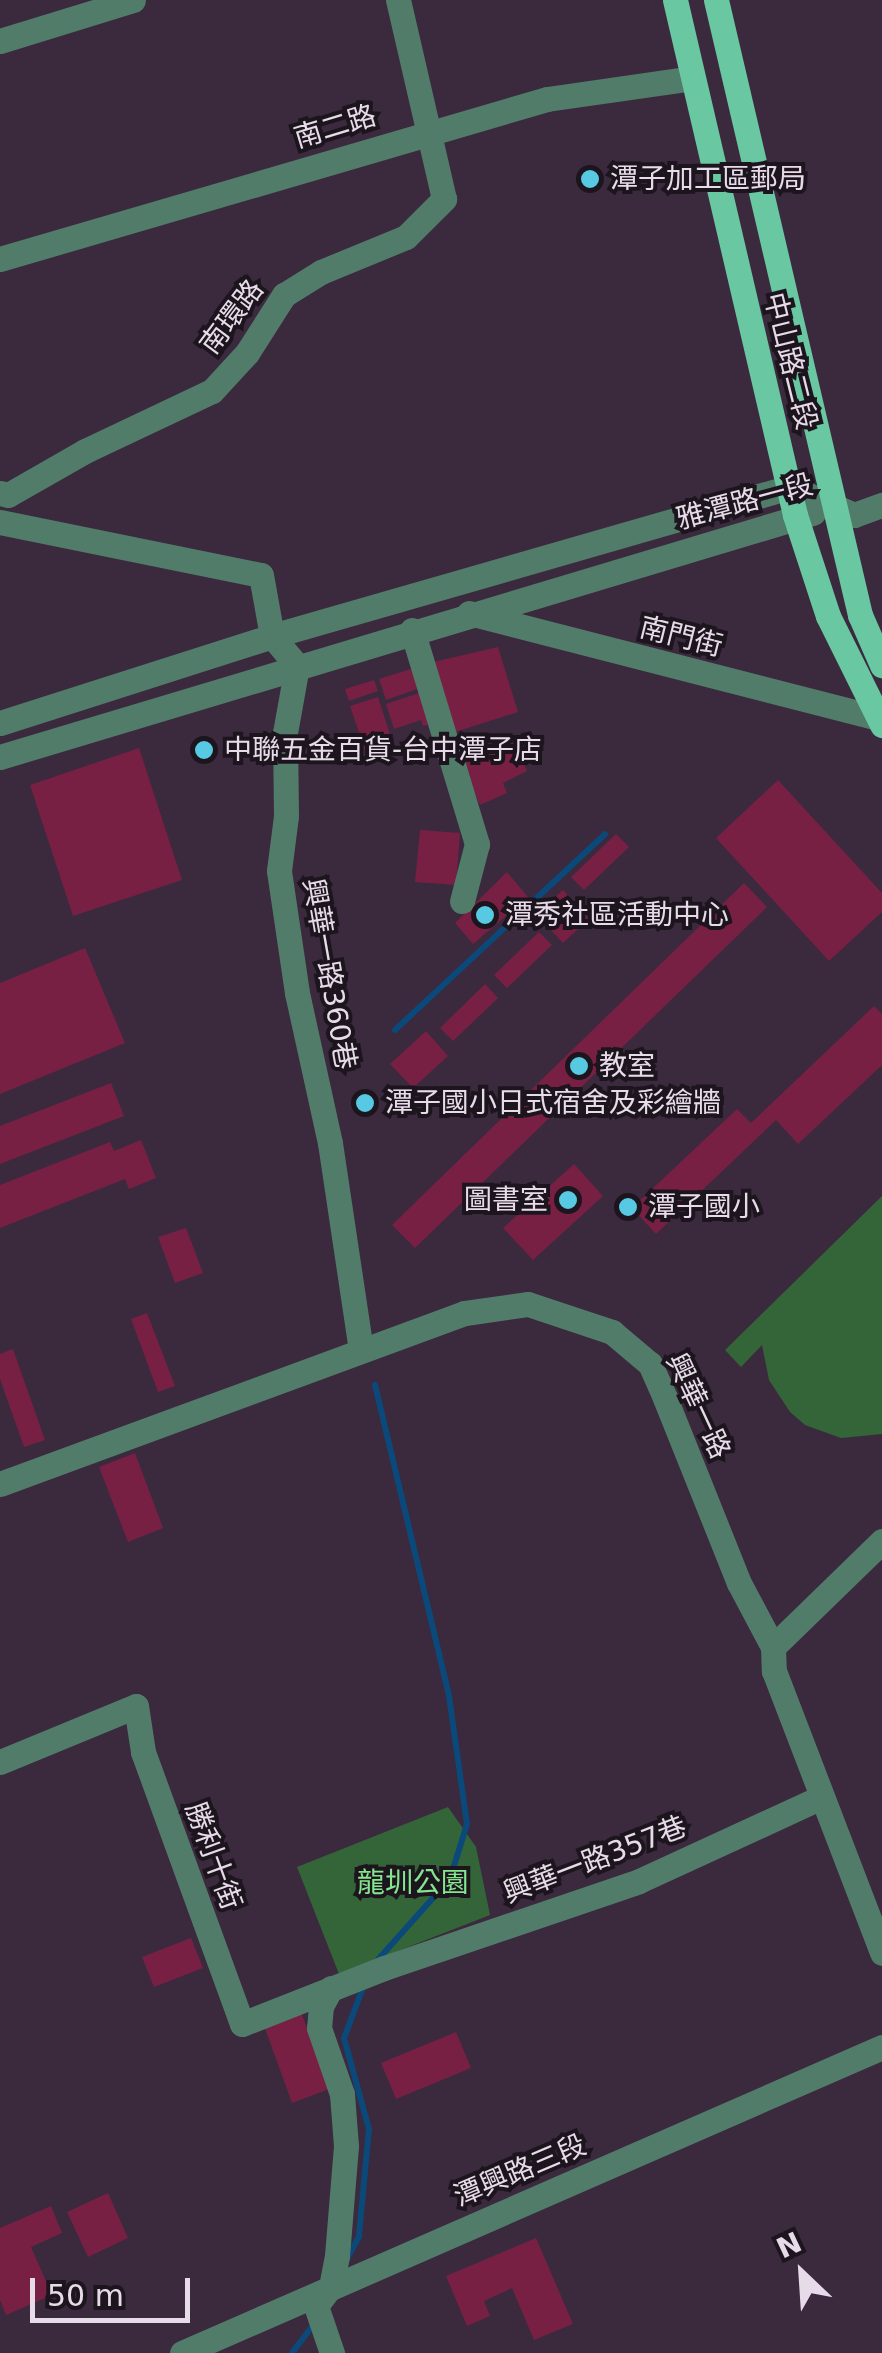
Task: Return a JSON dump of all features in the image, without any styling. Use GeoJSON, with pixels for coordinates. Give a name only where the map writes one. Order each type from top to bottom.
{"type":"FeatureCollection","features":[{"type":"Feature","properties":{"kind":"main road","name":"中山路二段"},"geometry":{"type":"LineString","coordinates":[[675,0],[795,516],[828,616],[880,722]]}},
{"type":"Feature","properties":{"kind":"main road","name":"中山路二段"},"geometry":{"type":"LineString","coordinates":[[716,0],[860,615],[882,665]]}},
{"type":"Feature","properties":{"kind":"street"},"geometry":{"type":"LineString","coordinates":[[0,41],[133,0]]}},
{"type":"Feature","properties":{"kind":"street"},"geometry":{"type":"LineString","coordinates":[[398,0],[427,131]]}},
{"type":"Feature","properties":{"kind":"street","name":"南二路"},"geometry":{"type":"LineString","coordinates":[[0,259],[547,99],[692,78]]}},
{"type":"Feature","properties":{"kind":"street","name":"南環路"},"geometry":{"type":"LineString","coordinates":[[0,493],[8,495],[86,451],[212,392],[247,352],[284,294],[321,272],[406,236],[444,199],[427,131]]}},
{"type":"Feature","properties":{"kind":"street","name":"雅潭路一段"},"geometry":{"type":"LineString","coordinates":[[0,723],[272,636],[790,487],[838,510]]}},
{"type":"Feature","properties":{"kind":"street"},"geometry":{"type":"LineString","coordinates":[[838,510],[854,515],[882,506]]}},
{"type":"Feature","properties":{"kind":"street","name":"雅潭路一段"},"geometry":{"type":"LineString","coordinates":[[0,757],[795,516],[838,510]]}},
{"type":"Feature","properties":{"kind":"street"},"geometry":{"type":"LineString","coordinates":[[0,522],[261,574],[272,636],[296,666]]}},
{"type":"Feature","properties":{"kind":"street","name":"南門街"},"geometry":{"type":"LineString","coordinates":[[469,613],[880,722]]}},
{"type":"Feature","properties":{"kind":"street"},"geometry":{"type":"LineString","coordinates":[[412,630],[477,844],[462,901]]}},
{"type":"Feature","properties":{"kind":"street","name":"興華一路360巷"},"geometry":{"type":"LineString","coordinates":[[296,666],[285,733],[286,816],[280,871],[294,976],[330,1143],[361,1350]]}},
{"type":"Feature","properties":{"kind":"street","name":"興華一路"},"geometry":{"type":"LineString","coordinates":[[0,1484],[465,1313],[528,1304],[591,1323],[624,1340],[650,1364],[740,1584],[773,1646],[774,1670],[882,1953]]}},
{"type":"Feature","properties":{"kind":"street"},"geometry":{"type":"LineString","coordinates":[[773,1646],[882,1541]]}},
{"type":"Feature","properties":{"kind":"street","name":"勝利十街"},"geometry":{"type":"LineString","coordinates":[[0,1762],[136,1706],[143,1752],[242,2024],[331,1988]]}},
{"type":"Feature","properties":{"kind":"street","name":"興華一路357巷"},"geometry":{"type":"LineString","coordinates":[[331,1988],[638,1882],[822,1797]]}},
{"type":"Feature","properties":{"kind":"street"},"geometry":{"type":"LineString","coordinates":[[329,2311],[346,2146],[342,2094],[319,2028],[321,2006],[331,1988]]}},
{"type":"Feature","properties":{"kind":"street","name":"潭興路三段"},"geometry":{"type":"LineString","coordinates":[[182,2353],[329,2311],[882,2047]]}},
{"type":"Feature","properties":{"kind":"green space"},"geometry":{"type":"Polygon","coordinates":[[[882,1196],[882,1434],[841,1438],[805,1425],[790,1412],[769,1380],[762,1345],[741,1367],[725,1350],[882,1196]]]}},
{"type":"Feature","properties":{"kind":"green space","name":"龍圳公園"},"geometry":{"type":"Polygon","coordinates":[[[448,1807],[476,1847],[490,1915],[339,1974],[297,1867],[448,1807]]]}},
{"type":"Feature","properties":{"kind":"building"},"geometry":{"type":"Polygon","coordinates":[[[498,647],[518,712],[455,732],[433,662],[498,647]]]}},
{"type":"Feature","properties":{"kind":"building"},"geometry":{"type":"Polygon","coordinates":[[[417,667],[423,687],[386,700],[379,679],[417,667]]]}},
{"type":"Feature","properties":{"kind":"building"},"geometry":{"type":"Polygon","coordinates":[[[374,680],[378,691],[349,701],[345,689],[374,680]]]}},
{"type":"Feature","properties":{"kind":"building"},"geometry":{"type":"Polygon","coordinates":[[[425,691],[435,723],[423,726],[421,720],[394,729],[386,704],[425,691]]]}},
{"type":"Feature","properties":{"kind":"building"},"geometry":{"type":"Polygon","coordinates":[[[378,697],[396,753],[369,762],[350,706],[378,697]]]}},
{"type":"Feature","properties":{"kind":"building"},"geometry":{"type":"Polygon","coordinates":[[[513,741],[527,771],[503,783],[507,793],[480,805],[461,764],[513,741]]]}},
{"type":"Feature","properties":{"kind":"building"},"geometry":{"type":"Polygon","coordinates":[[[139,748],[182,880],[73,916],[30,785],[139,748]]]}},
{"type":"Feature","properties":{"kind":"building"},"geometry":{"type":"Polygon","coordinates":[[[778,780],[882,893],[882,912],[829,961],[716,838],[778,780]]]}},
{"type":"Feature","properties":{"kind":"building"},"geometry":{"type":"Polygon","coordinates":[[[420,830],[460,833],[456,885],[415,882],[420,830]]]}},
{"type":"Feature","properties":{"kind":"building"},"geometry":{"type":"Polygon","coordinates":[[[616,834],[629,847],[584,890],[571,877],[616,834]]]}},
{"type":"Feature","properties":{"kind":"building","name":"潭秀社區活動中心"},"geometry":{"type":"Polygon","coordinates":[[[507,872],[528,897],[473,944],[455,923],[507,872]]]}},
{"type":"Feature","properties":{"kind":"building","name":"教室"},"geometry":{"type":"Polygon","coordinates":[[[744,883],[767,907],[415,1248],[392,1225],[744,883]]]}},
{"type":"Feature","properties":{"kind":"building"},"geometry":{"type":"Polygon","coordinates":[[[563,890],[589,919],[563,943],[536,914],[563,890]]]}},
{"type":"Feature","properties":{"kind":"building"},"geometry":{"type":"Polygon","coordinates":[[[539,932],[552,945],[507,988],[494,975],[539,932]]]}},
{"type":"Feature","properties":{"kind":"building"},"geometry":{"type":"Polygon","coordinates":[[[85,948],[125,1043],[0,1094],[0,983],[85,948]]]}},
{"type":"Feature","properties":{"kind":"building"},"geometry":{"type":"Polygon","coordinates":[[[485,984],[498,998],[453,1041],[440,1028],[485,984]]]}},
{"type":"Feature","properties":{"kind":"building","name":"教室"},"geometry":{"type":"Polygon","coordinates":[[[874,1006],[882,1014],[882,1065],[798,1144],[776,1120],[656,1234],[632,1208],[737,1109],[751,1123],[874,1006]]]}},
{"type":"Feature","properties":{"kind":"building"},"geometry":{"type":"Polygon","coordinates":[[[426,1031],[448,1056],[413,1088],[390,1064],[426,1031]]]}},
{"type":"Feature","properties":{"kind":"building"},"geometry":{"type":"Polygon","coordinates":[[[111,1083],[124,1116],[0,1164],[0,1126],[111,1083]]]}},
{"type":"Feature","properties":{"kind":"building"},"geometry":{"type":"Polygon","coordinates":[[[141,1140],[156,1178],[129,1189],[125,1179],[0,1228],[0,1185],[110,1142],[114,1151],[141,1140]]]}},
{"type":"Feature","properties":{"kind":"building"},"geometry":{"type":"Polygon","coordinates":[[[574,1164],[603,1196],[533,1260],[503,1228],[574,1164]]]}},
{"type":"Feature","properties":{"kind":"building"},"geometry":{"type":"Polygon","coordinates":[[[186,1228],[203,1273],[175,1283],[158,1237],[186,1228]]]}},
{"type":"Feature","properties":{"kind":"building"},"geometry":{"type":"Polygon","coordinates":[[[147,1313],[175,1386],[158,1392],[131,1319],[147,1313]]]}},
{"type":"Feature","properties":{"kind":"building"},"geometry":{"type":"Polygon","coordinates":[[[13,1349],[45,1440],[24,1447],[0,1379],[0,1354],[13,1349]]]}},
{"type":"Feature","properties":{"kind":"building"},"geometry":{"type":"Polygon","coordinates":[[[135,1453],[163,1528],[128,1542],[99,1467],[135,1453]]]}},
{"type":"Feature","properties":{"kind":"building"},"geometry":{"type":"Polygon","coordinates":[[[191,1938],[203,1968],[154,1987],[142,1957],[191,1938]]]}},
{"type":"Feature","properties":{"kind":"building"},"geometry":{"type":"Polygon","coordinates":[[[300,2009],[329,2089],[292,2103],[263,2023],[300,2009]]]}},
{"type":"Feature","properties":{"kind":"building"},"geometry":{"type":"Polygon","coordinates":[[[456,2032],[471,2068],[396,2099],[381,2063],[456,2032]]]}},
{"type":"Feature","properties":{"kind":"building"},"geometry":{"type":"Polygon","coordinates":[[[108,2193],[128,2238],[88,2257],[67,2212],[108,2193]]]}},
{"type":"Feature","properties":{"kind":"building"},"geometry":{"type":"Polygon","coordinates":[[[51,2206],[62,2233],[31,2247],[52,2295],[6,2315],[0,2300],[0,2228],[51,2206]]]}},
{"type":"Feature","properties":{"kind":"building"},"geometry":{"type":"Polygon","coordinates":[[[536,2238],[573,2324],[534,2340],[512,2288],[484,2301],[490,2316],[467,2326],[446,2276],[536,2238]]]}},
{"type":"Feature","properties":{"kind":"waterway"},"geometry":{"type":"LineString","coordinates":[[395,1030],[605,834]]}},
{"type":"Feature","properties":{"kind":"waterway"},"geometry":{"type":"LineString","coordinates":[[375,1385],[449,1696],[467,1824],[450,1879],[375,1963]]}},
{"type":"Feature","properties":{"kind":"waterway"},"geometry":{"type":"LineString","coordinates":[[347,2259],[359,2236],[369,2129],[344,2038],[365,1982]]}},
{"type":"Feature","properties":{"kind":"waterway"},"geometry":{"type":"LineString","coordinates":[[292,2353],[314,2324]]}},
{"type":"Feature","properties":{"kind":"place","name":"潭子加工區郵局"},"geometry":{"type":"Point","coordinates":[590,179]}},
{"type":"Feature","properties":{"kind":"place","name":"中聯五金百貨-台中潭子店"},"geometry":{"type":"Point","coordinates":[204,750]}},
{"type":"Feature","properties":{"kind":"place","name":"潭秀社區活動中心"},"geometry":{"type":"Point","coordinates":[485,915]}},
{"type":"Feature","properties":{"kind":"place","name":"教室"},"geometry":{"type":"Point","coordinates":[579,1066]}},
{"type":"Feature","properties":{"kind":"place","name":"潭子國小日式宿舍及彩繪牆"},"geometry":{"type":"Point","coordinates":[365,1103]}},
{"type":"Feature","properties":{"kind":"place","name":"圖書室"},"geometry":{"type":"Point","coordinates":[568,1200]}},
{"type":"Feature","properties":{"kind":"place","name":"潭子國小"},"geometry":{"type":"Point","coordinates":[628,1207]}}]}
